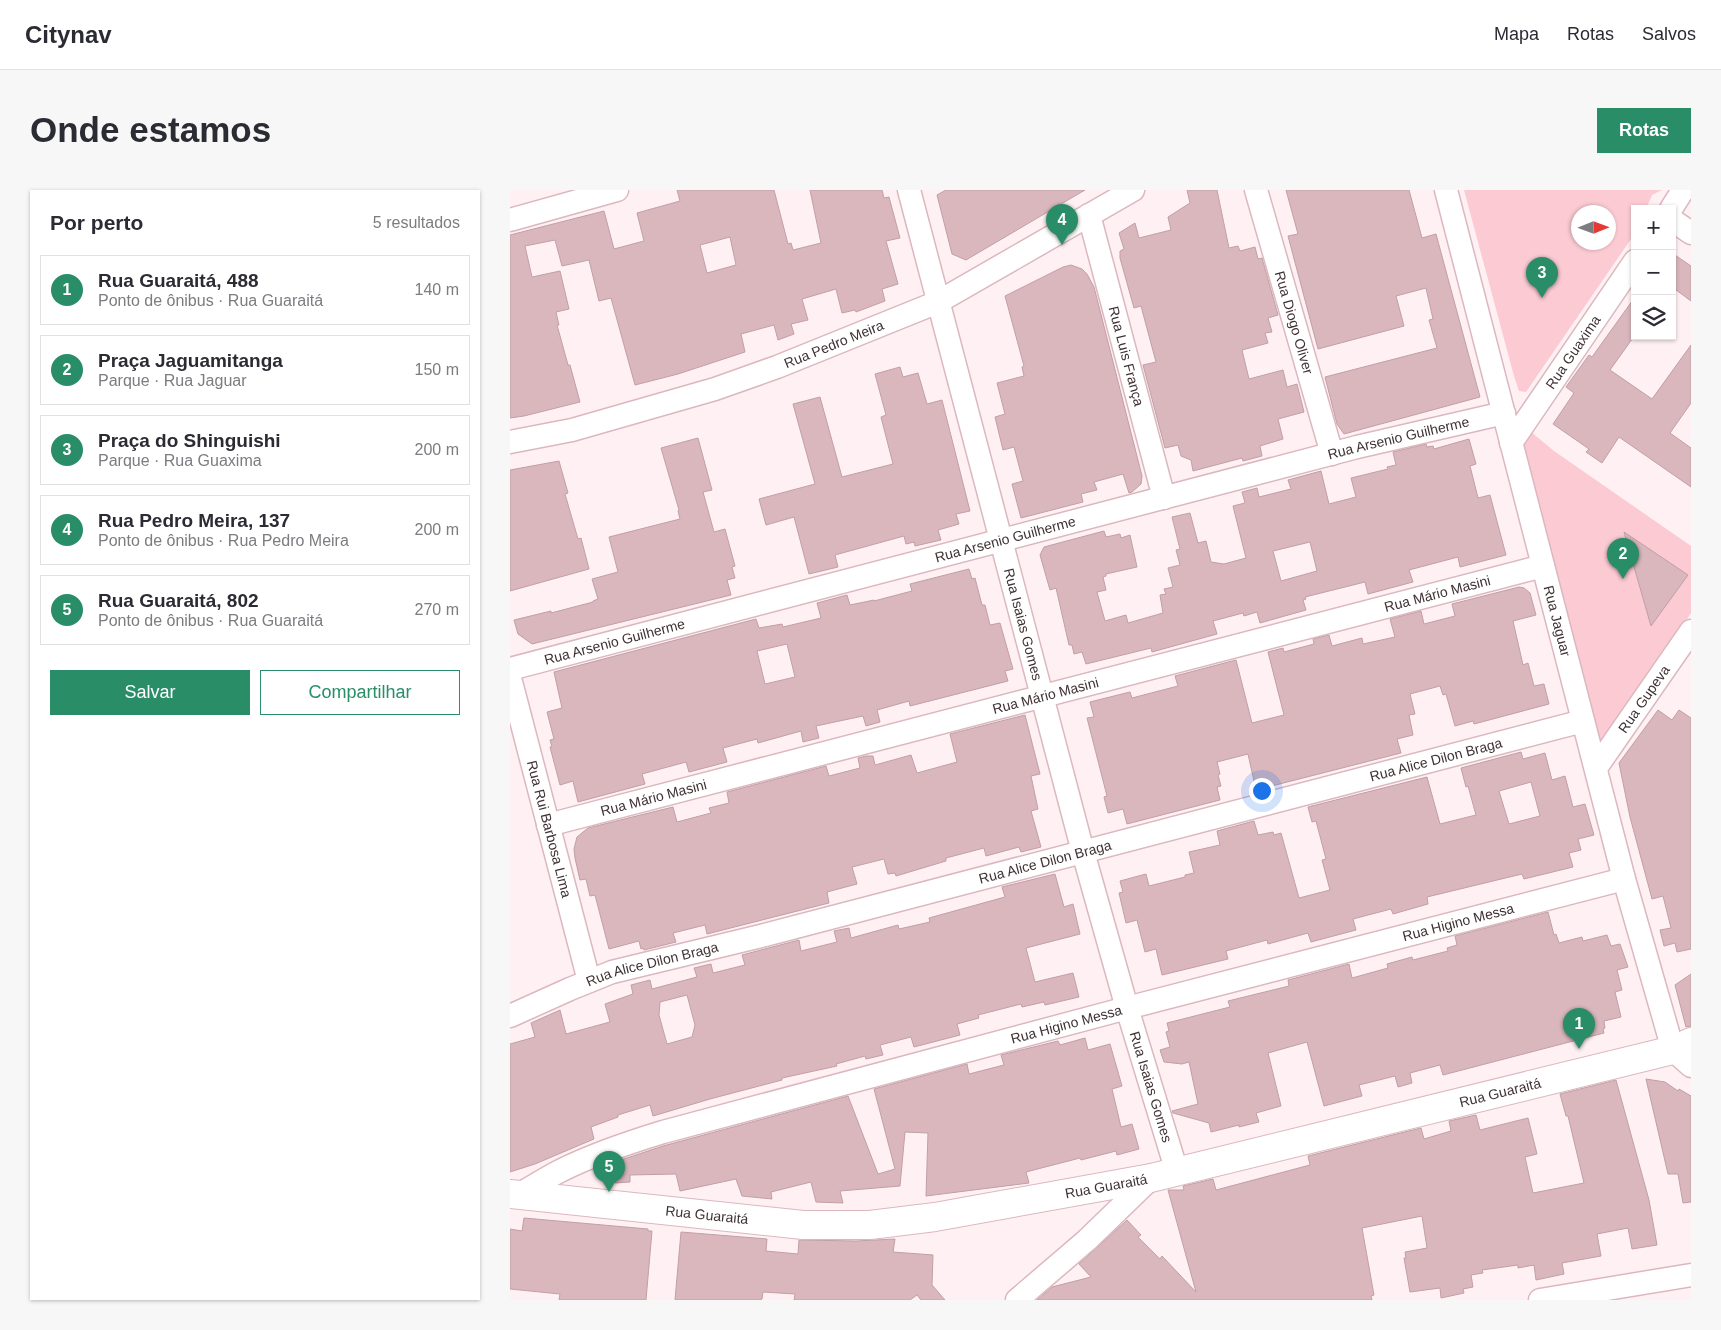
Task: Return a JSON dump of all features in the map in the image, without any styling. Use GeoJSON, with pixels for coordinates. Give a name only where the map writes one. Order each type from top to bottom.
{"type":"FeatureCollection","features":[{"type":"Feature","properties":{"kind":"street"},"geometry":{"type":"LineString","coordinates":[[510,220],[617,190]]}},
{"type":"Feature","properties":{"kind":"street","name":"Rua Isaias Gomes"},"geometry":{"type":"LineString","coordinates":[[909,190],[1083,852],[1127,1008],[1177,1172]]}},
{"type":"Feature","properties":{"kind":"street","name":"Rua Pedro Meira"},"geometry":{"type":"LineString","coordinates":[[510,442],[572,430],[715,389],[938,302],[1133,190]]}},
{"type":"Feature","properties":{"kind":"street","name":"Rua Diogo Oliver"},"geometry":{"type":"LineString","coordinates":[[1256,190],[1332,454]]}},
{"type":"Feature","properties":{"kind":"street","name":"Rua Jaguar"},"geometry":{"type":"LineString","coordinates":[[1446,190],[1624,879],[1685,1053]]}},
{"type":"Feature","properties":{"kind":"street"},"geometry":{"type":"LineString","coordinates":[[1674,205],[1684,190]]}},
{"type":"Feature","properties":{"kind":"street","name":"Rua Luis França"},"geometry":{"type":"LineString","coordinates":[[1088,215],[1164,498]]}},
{"type":"Feature","properties":{"kind":"street"},"geometry":{"type":"LineString","coordinates":[[1676,223],[1691,233]]}},
{"type":"Feature","properties":{"kind":"street","name":"Rua Guaxima"},"geometry":{"type":"LineString","coordinates":[[1511,443],[1631,267]]}},
{"type":"Feature","properties":{"kind":"street","name":"Rua Arsenio Guilherme"},"geometry":{"type":"LineString","coordinates":[[510,669],[1332,454],[1504,413]]}},
{"type":"Feature","properties":{"kind":"street","name":"Rua Mário Masini"},"geometry":{"type":"LineString","coordinates":[[548,825],[1543,566]]}},
{"type":"Feature","properties":{"kind":"street","name":"Rua Gupeva"},"geometry":{"type":"LineString","coordinates":[[1596,768],[1691,631]]}},
{"type":"Feature","properties":{"kind":"street","name":"Rua Rui Barbosa Lima"},"geometry":{"type":"LineString","coordinates":[[510,678],[589,981]]}},
{"type":"Feature","properties":{"kind":"street","name":"Rua Alice Dilon Braga"},"geometry":{"type":"LineString","coordinates":[[510,1016],[612,972],[761,936],[1583,721]]}},
{"type":"Feature","properties":{"kind":"street","name":"Rua Higino Messa"},"geometry":{"type":"LineString","coordinates":[[514,1194],[574,1164],[663,1132],[1127,1008],[1624,879]]}},
{"type":"Feature","properties":{"kind":"street","name":"Rua Guaraitá"},"geometry":{"type":"LineString","coordinates":[[514,1194],[803,1225],[870,1225],[934,1218],[1151,1178],[1685,1053]]}},
{"type":"Feature","properties":{"kind":"street"},"geometry":{"type":"LineString","coordinates":[[1018,1300],[1087,1240],[1151,1178]]}},
{"type":"Feature","properties":{"kind":"street"},"geometry":{"type":"LineString","coordinates":[[1540,1300],[1691,1275]]}},
{"type":"Feature","properties":{"kind":"shaded area"},"geometry":{"type":"Polygon","coordinates":[[[1464,190],[1662,190],[1652,195],[1648,205],[1631,205],[1631,239],[1526,392],[1519,391],[1464,190]]]}},
{"type":"Feature","properties":{"kind":"shaded area"},"geometry":{"type":"Polygon","coordinates":[[[1530,431],[1554,451],[1691,546],[1691,613],[1600,750],[1521,452],[1530,431]]]}},
{"type":"Feature","properties":{"kind":"building"},"geometry":{"type":"Polygon","coordinates":[[[677,190],[774,190],[788,244],[791,243],[793,250],[821,243],[810,190],[882,190],[884,198],[889,197],[900,238],[886,241],[898,284],[882,289],[885,301],[856,312],[855,310],[842,313],[836,289],[802,299],[808,320],[791,324],[794,334],[778,340],[774,325],[741,334],[745,352],[678,374],[635,385],[611,298],[599,301],[589,260],[562,266],[555,240],[525,246],[532,277],[560,271],[569,309],[556,312],[559,325],[557,325],[580,402],[510,418],[510,235],[604,211],[614,249],[644,241],[637,213],[680,201],[677,190]],[[730,237],[700,245],[707,273],[736,265],[730,237]]]}},
{"type":"Feature","properties":{"kind":"building"},"geometry":{"type":"Polygon","coordinates":[[[946,190],[1085,190],[966,260],[952,254],[937,195],[946,190]]]}},
{"type":"Feature","properties":{"kind":"building"},"geometry":{"type":"Polygon","coordinates":[[[1187,190],[1217,190],[1229,248],[1238,246],[1240,251],[1255,247],[1258,259],[1262,258],[1278,315],[1268,318],[1272,332],[1265,333],[1268,343],[1242,350],[1249,379],[1283,370],[1287,387],[1297,384],[1304,412],[1278,419],[1283,439],[1260,446],[1262,456],[1243,461],[1242,458],[1193,471],[1191,460],[1181,456],[1178,445],[1165,448],[1143,365],[1156,362],[1141,306],[1134,308],[1120,258],[1120,251],[1124,249],[1119,233],[1135,223],[1139,238],[1171,230],[1168,217],[1190,203],[1187,190]]]}},
{"type":"Feature","properties":{"kind":"building"},"geometry":{"type":"Polygon","coordinates":[[[1286,190],[1409,190],[1422,238],[1436,234],[1480,397],[1344,434],[1337,424],[1325,377],[1437,348],[1429,320],[1433,319],[1426,288],[1396,296],[1404,326],[1318,349],[1288,236],[1298,234],[1286,190]]]}},
{"type":"Feature","properties":{"kind":"building"},"geometry":{"type":"Polygon","coordinates":[[[1676,256],[1691,266],[1691,301],[1676,290],[1676,256]]]}},
{"type":"Feature","properties":{"kind":"building"},"geometry":{"type":"Polygon","coordinates":[[[1071,265],[1082,269],[1094,287],[1142,476],[1141,484],[1129,493],[1123,474],[1094,482],[1097,490],[1081,494],[1083,502],[1021,518],[1012,484],[1023,481],[1014,447],[1003,450],[995,417],[1005,414],[997,383],[1024,376],[1022,367],[1024,366],[1005,296],[1063,267],[1071,265]]]}},
{"type":"Feature","properties":{"kind":"building"},"geometry":{"type":"Polygon","coordinates":[[[1631,303],[1631,340],[1610,370],[1652,399],[1691,345],[1691,403],[1670,433],[1691,448],[1691,487],[1619,437],[1602,463],[1586,452],[1589,449],[1553,424],[1574,393],[1566,387],[1589,355],[1592,357],[1631,303]]]}},
{"type":"Feature","properties":{"kind":"building"},"geometry":{"type":"Polygon","coordinates":[[[900,367],[903,377],[918,373],[927,404],[942,400],[970,511],[956,514],[959,524],[938,530],[941,540],[915,546],[914,542],[906,544],[904,536],[835,555],[838,567],[809,574],[794,517],[766,525],[759,499],[815,484],[793,404],[820,397],[842,477],[893,464],[881,417],[886,415],[875,374],[900,367]]]}},
{"type":"Feature","properties":{"kind":"building"},"geometry":{"type":"Polygon","coordinates":[[[698,438],[712,490],[703,492],[714,532],[725,529],[735,566],[732,567],[735,578],[727,580],[731,595],[532,644],[518,634],[514,620],[551,611],[551,613],[598,599],[592,579],[618,572],[609,537],[680,519],[661,448],[698,438]]]}},
{"type":"Feature","properties":{"kind":"building"},"geometry":{"type":"Polygon","coordinates":[[[1469,439],[1476,464],[1470,466],[1478,498],[1490,495],[1506,555],[1460,567],[1458,557],[1409,570],[1413,582],[1368,594],[1365,582],[1305,597],[1306,599],[1303,600],[1306,610],[1260,623],[1257,612],[1244,616],[1243,613],[1213,621],[1217,634],[1152,652],[1151,648],[1086,664],[1082,652],[1074,654],[1072,645],[1069,645],[1056,588],[1050,590],[1040,555],[1044,547],[1104,531],[1106,537],[1120,534],[1121,538],[1130,535],[1137,567],[1106,574],[1103,577],[1106,590],[1097,592],[1105,621],[1126,615],[1128,623],[1163,613],[1160,595],[1166,594],[1164,589],[1173,587],[1168,568],[1180,565],[1176,550],[1180,549],[1172,517],[1190,513],[1198,543],[1206,541],[1211,562],[1224,564],[1246,558],[1233,506],[1245,503],[1242,492],[1257,488],[1259,497],[1291,489],[1288,480],[1321,471],[1329,504],[1356,497],[1351,478],[1388,469],[1387,467],[1396,465],[1393,452],[1426,444],[1427,447],[1433,446],[1434,449],[1469,439]],[[1310,542],[1273,551],[1281,581],[1317,571],[1310,542]]]}},
{"type":"Feature","properties":{"kind":"building"},"geometry":{"type":"Polygon","coordinates":[[[559,461],[568,493],[565,494],[578,539],[581,538],[589,569],[510,591],[510,470],[559,461]]]}},
{"type":"Feature","properties":{"kind":"building"},"geometry":{"type":"Polygon","coordinates":[[[1624,532],[1688,575],[1651,626],[1624,532]]]}},
{"type":"Feature","properties":{"kind":"building"},"geometry":{"type":"Polygon","coordinates":[[[969,569],[972,579],[975,578],[982,605],[985,605],[990,625],[1000,623],[1013,669],[1005,671],[1008,681],[910,706],[909,701],[877,710],[880,722],[866,726],[863,716],[816,726],[819,738],[803,742],[801,731],[758,743],[757,739],[723,748],[727,762],[689,772],[686,762],[642,774],[645,784],[578,802],[573,781],[560,785],[550,747],[552,747],[550,740],[554,739],[547,712],[562,708],[554,672],[756,619],[759,628],[782,624],[783,627],[821,618],[817,603],[847,595],[850,605],[874,601],[912,591],[910,584],[969,569]],[[787,644],[757,651],[765,684],[795,677],[787,644]]]}},
{"type":"Feature","properties":{"kind":"building"},"geometry":{"type":"Polygon","coordinates":[[[1519,587],[1524,588],[1530,593],[1536,615],[1513,621],[1523,665],[1528,663],[1534,686],[1544,684],[1549,704],[1474,724],[1473,721],[1455,726],[1446,694],[1443,695],[1440,686],[1410,694],[1415,714],[1409,715],[1413,735],[1397,739],[1401,753],[1256,790],[1248,754],[1217,762],[1221,786],[1217,787],[1220,800],[1127,824],[1123,809],[1108,813],[1104,797],[1107,796],[1087,718],[1094,717],[1090,702],[1130,692],[1132,698],[1178,686],[1175,676],[1236,660],[1252,723],[1284,715],[1268,652],[1283,648],[1284,652],[1314,644],[1313,639],[1329,635],[1332,646],[1362,638],[1363,644],[1395,637],[1390,619],[1421,611],[1424,624],[1455,616],[1452,604],[1519,587]]]}},
{"type":"Feature","properties":{"kind":"building"},"geometry":{"type":"Polygon","coordinates":[[[1658,710],[1672,720],[1679,710],[1691,718],[1691,949],[1677,952],[1675,943],[1664,946],[1660,930],[1671,928],[1663,896],[1652,899],[1630,817],[1619,763],[1658,710]]]}},
{"type":"Feature","properties":{"kind":"building"},"geometry":{"type":"Polygon","coordinates":[[[1025,715],[1040,774],[1031,776],[1038,809],[1031,811],[1041,847],[1021,852],[1019,847],[986,856],[984,848],[946,858],[946,861],[896,876],[895,873],[888,874],[884,859],[852,867],[857,884],[827,892],[829,903],[707,934],[705,925],[673,933],[676,942],[644,950],[643,948],[641,949],[639,941],[609,949],[595,895],[590,896],[586,879],[580,880],[575,858],[574,849],[577,837],[588,828],[673,807],[677,822],[711,813],[709,808],[729,803],[727,792],[826,766],[829,776],[860,768],[858,758],[866,756],[873,756],[875,765],[911,755],[917,773],[957,762],[950,734],[1025,715]]]}},
{"type":"Feature","properties":{"kind":"building"},"geometry":{"type":"Polygon","coordinates":[[[1521,752],[1523,759],[1545,753],[1552,780],[1565,776],[1573,807],[1585,804],[1594,835],[1578,839],[1581,850],[1569,853],[1573,867],[1524,879],[1522,874],[1427,897],[1428,904],[1393,914],[1391,909],[1353,919],[1356,930],[1311,942],[1308,933],[1268,944],[1267,940],[1226,951],[1228,959],[1162,975],[1156,949],[1145,952],[1137,920],[1126,923],[1119,893],[1123,892],[1120,881],[1146,874],[1149,886],[1194,873],[1189,852],[1220,845],[1217,831],[1254,821],[1258,835],[1273,832],[1274,835],[1281,833],[1299,898],[1330,890],[1322,860],[1326,859],[1316,821],[1312,822],[1308,807],[1427,777],[1440,824],[1476,815],[1461,768],[1521,752]],[[1531,782],[1499,791],[1509,824],[1540,816],[1531,782]]]}},
{"type":"Feature","properties":{"kind":"building"},"geometry":{"type":"Polygon","coordinates":[[[1055,874],[1064,907],[1073,904],[1080,934],[1026,948],[1035,982],[1073,973],[1079,997],[1045,1005],[1044,1002],[1022,1007],[1021,1004],[978,1015],[979,1018],[957,1024],[960,1035],[914,1047],[911,1037],[880,1045],[883,1055],[866,1059],[865,1056],[836,1064],[837,1066],[782,1078],[782,1080],[653,1116],[650,1105],[618,1115],[618,1117],[591,1127],[594,1139],[535,1164],[510,1172],[510,1044],[535,1037],[531,1023],[560,1010],[566,1034],[610,1022],[605,1004],[633,994],[631,985],[650,980],[652,989],[697,977],[694,968],[711,964],[713,973],[745,965],[742,955],[799,940],[801,951],[837,942],[834,931],[849,928],[851,938],[898,925],[899,929],[930,922],[929,918],[1005,897],[1002,887],[1055,874]],[[687,995],[660,1002],[659,1015],[667,1044],[692,1037],[695,1025],[687,995]]]}},
{"type":"Feature","properties":{"kind":"building"},"geometry":{"type":"Polygon","coordinates":[[[1548,912],[1554,935],[1556,934],[1559,943],[1582,937],[1583,941],[1607,935],[1611,946],[1620,944],[1628,967],[1617,970],[1622,990],[1615,992],[1621,1017],[1604,1021],[1604,1033],[1443,1075],[1440,1065],[1410,1073],[1412,1083],[1398,1087],[1395,1076],[1359,1085],[1362,1096],[1324,1106],[1307,1042],[1268,1053],[1281,1106],[1256,1113],[1259,1122],[1211,1132],[1209,1123],[1173,1113],[1172,1111],[1198,1104],[1189,1062],[1182,1064],[1164,1062],[1160,1050],[1170,1047],[1166,1032],[1169,1031],[1167,1023],[1230,1007],[1228,1001],[1289,986],[1288,980],[1349,964],[1352,978],[1388,968],[1387,964],[1412,957],[1413,960],[1448,951],[1447,948],[1457,945],[1455,936],[1548,912]]]}},
{"type":"Feature","properties":{"kind":"building"},"geometry":{"type":"Polygon","coordinates":[[[1691,974],[1691,1026],[1686,1027],[1675,985],[1691,974]]]}},
{"type":"Feature","properties":{"kind":"building"},"geometry":{"type":"Polygon","coordinates":[[[1085,1038],[1088,1050],[1110,1044],[1122,1086],[1112,1089],[1121,1127],[1132,1124],[1139,1149],[1117,1155],[1116,1151],[1081,1160],[1080,1158],[1026,1172],[1029,1183],[926,1196],[928,1133],[905,1132],[900,1186],[840,1191],[843,1203],[816,1202],[811,1182],[771,1192],[772,1199],[742,1196],[736,1179],[680,1191],[676,1174],[630,1175],[630,1182],[615,1183],[615,1162],[663,1146],[848,1096],[878,1174],[895,1169],[874,1089],[967,1064],[969,1074],[1004,1065],[1001,1055],[1058,1041],[1060,1045],[1085,1038]]]}},
{"type":"Feature","properties":{"kind":"building"},"geometry":{"type":"Polygon","coordinates":[[[1646,1079],[1665,1082],[1678,1091],[1679,1089],[1691,1096],[1691,1202],[1683,1203],[1678,1174],[1668,1174],[1646,1079]]]}},
{"type":"Feature","properties":{"kind":"building"},"geometry":{"type":"Polygon","coordinates":[[[1616,1080],[1649,1200],[1657,1245],[1632,1249],[1628,1228],[1597,1234],[1601,1256],[1562,1263],[1564,1274],[1536,1280],[1534,1265],[1518,1268],[1518,1265],[1482,1270],[1483,1273],[1471,1275],[1473,1287],[1463,1289],[1464,1293],[1441,1298],[1440,1288],[1410,1292],[1404,1258],[1406,1258],[1405,1252],[1427,1248],[1422,1216],[1362,1228],[1374,1295],[1371,1296],[1372,1300],[1037,1300],[1052,1287],[1091,1277],[1079,1264],[1127,1220],[1141,1235],[1138,1237],[1160,1259],[1162,1256],[1196,1292],[1168,1190],[1184,1190],[1183,1186],[1213,1179],[1216,1190],[1310,1165],[1308,1156],[1421,1128],[1424,1139],[1451,1131],[1449,1121],[1476,1115],[1480,1130],[1528,1118],[1537,1154],[1525,1157],[1533,1193],[1584,1183],[1568,1116],[1566,1116],[1560,1094],[1616,1080]]]}},
{"type":"Feature","properties":{"kind":"building"},"geometry":{"type":"Polygon","coordinates":[[[524,1218],[648,1229],[648,1231],[652,1231],[646,1300],[559,1300],[560,1294],[510,1289],[510,1229],[522,1231],[524,1218]]]}},
{"type":"Feature","properties":{"kind":"building"},"geometry":{"type":"Polygon","coordinates":[[[681,1232],[767,1239],[766,1251],[798,1254],[799,1240],[856,1241],[895,1239],[893,1252],[933,1255],[932,1285],[945,1300],[921,1300],[917,1295],[910,1300],[794,1300],[795,1294],[763,1292],[762,1299],[759,1300],[675,1300],[681,1232]]]}},
{"type":"Feature","properties":{"kind":"place","name":"Rua Pedro Meira, 137"},"geometry":{"type":"Point","coordinates":[1062,245]}},
{"type":"Feature","properties":{"kind":"place","name":"Praça do Shinguishi"},"geometry":{"type":"Point","coordinates":[1542,298]}},
{"type":"Feature","properties":{"kind":"place","name":"Praça Jaguamitanga"},"geometry":{"type":"Point","coordinates":[1623,579]}},
{"type":"Feature","properties":{"kind":"place","name":"Rua Guaraitá, 488"},"geometry":{"type":"Point","coordinates":[1579,1049]}},
{"type":"Feature","properties":{"kind":"place","name":"Rua Guaraitá, 802"},"geometry":{"type":"Point","coordinates":[609,1192]}}]}
